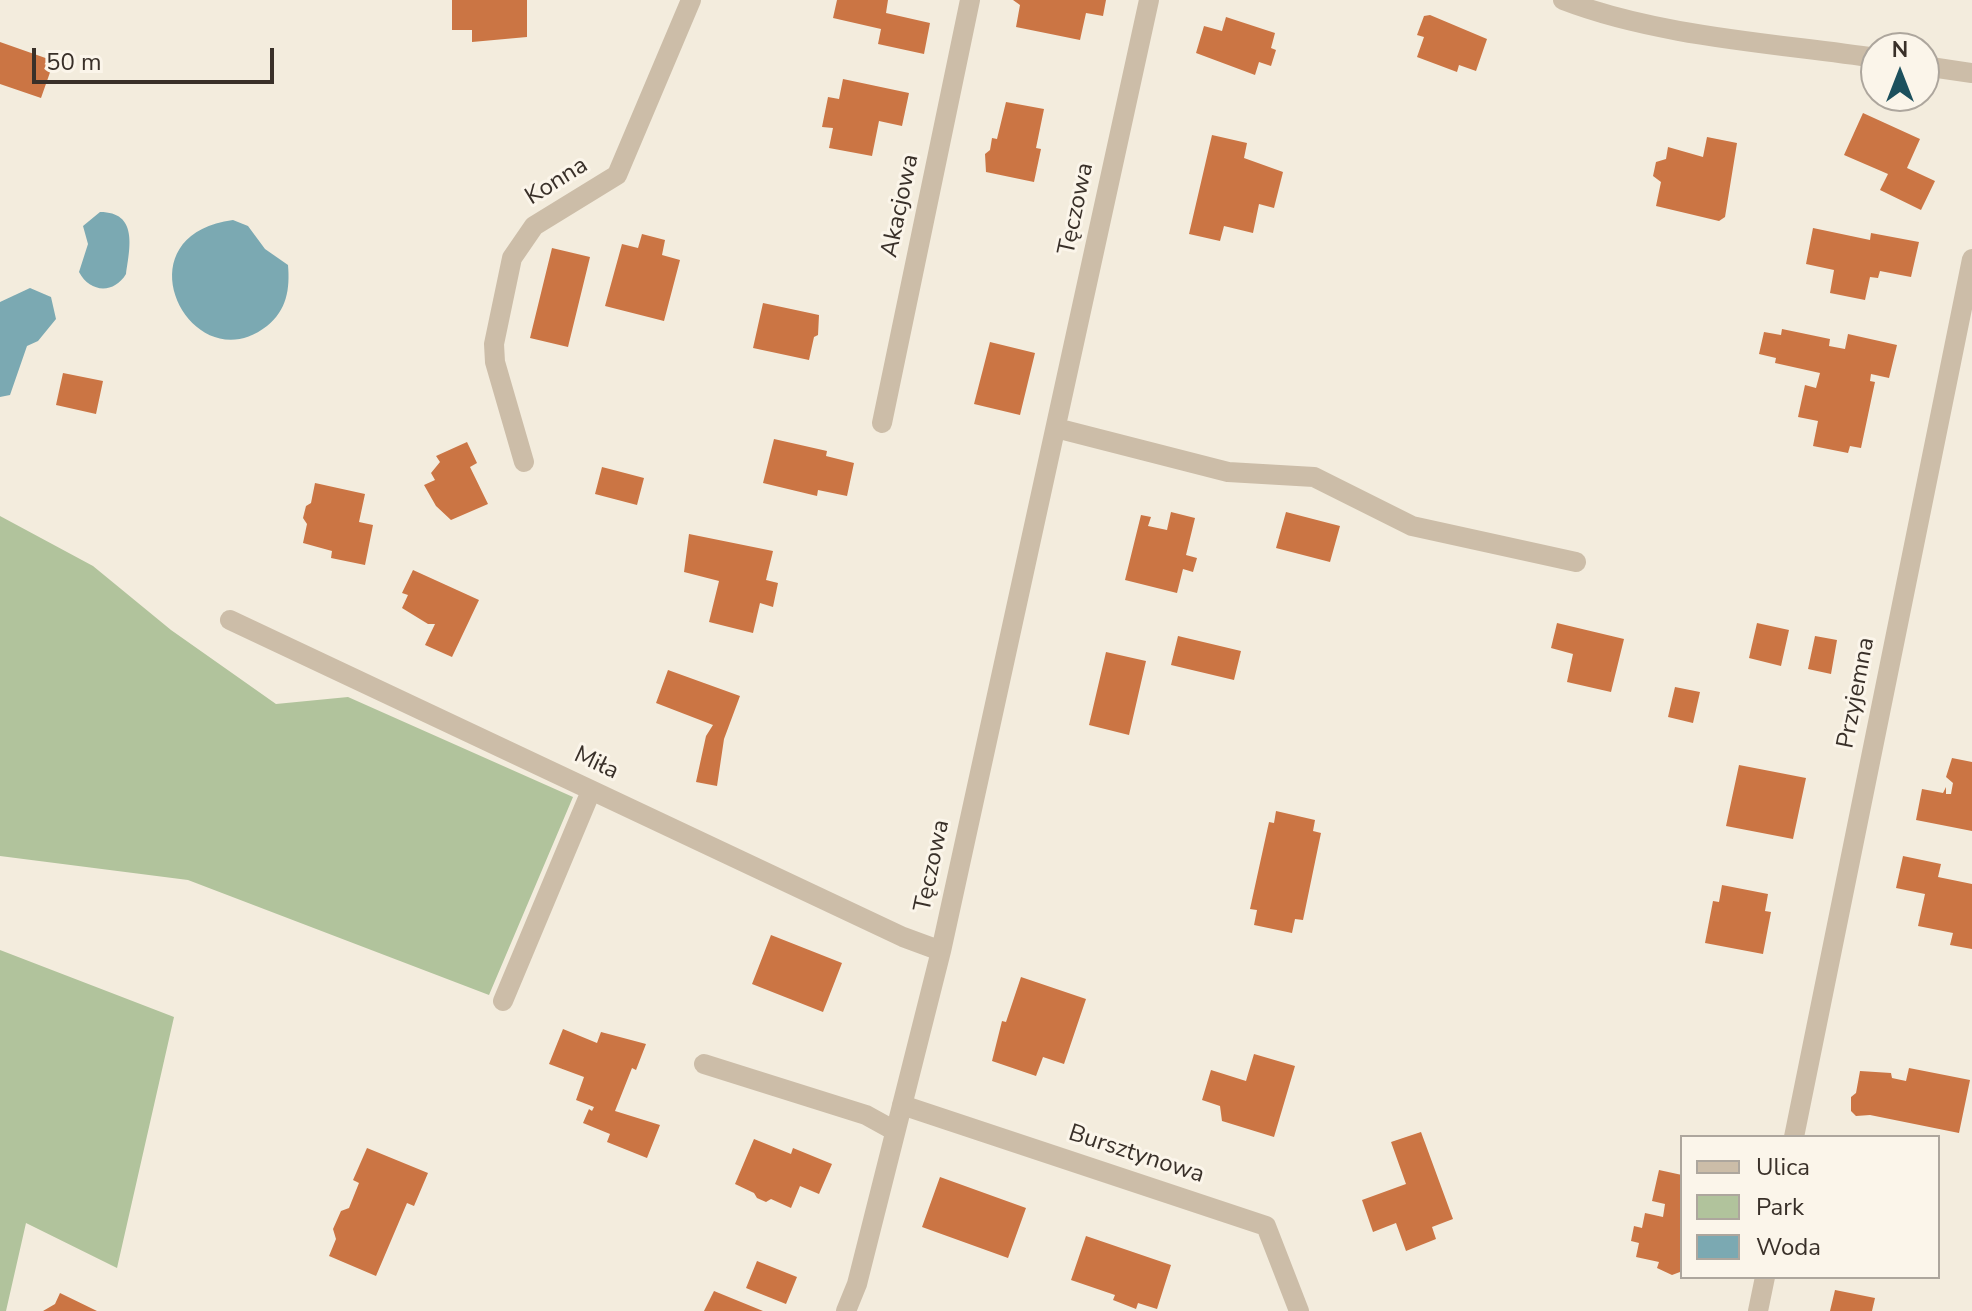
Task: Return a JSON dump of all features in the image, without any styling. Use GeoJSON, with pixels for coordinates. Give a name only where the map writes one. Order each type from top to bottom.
{"type":"FeatureCollection","features":[{"type":"Feature","properties":{"kind":"street","name":"Konna"},"geometry":{"type":"LineString","coordinates":[[524,462],[495,362],[494,344],[512,258],[534,226],[617,175],[691,0]]}},
{"type":"Feature","properties":{"kind":"street","name":"Akacjowa"},"geometry":{"type":"LineString","coordinates":[[882,423],[970,0]]}},
{"type":"Feature","properties":{"kind":"street","name":"Tęczowa"},"geometry":{"type":"LineString","coordinates":[[846,1311],[857,1284],[941,951],[1149,0]]}},
{"type":"Feature","properties":{"kind":"street"},"geometry":{"type":"LineString","coordinates":[[1563,0],[1619,18],[1658,26],[1860,56]]}},
{"type":"Feature","properties":{"kind":"street"},"geometry":{"type":"LineString","coordinates":[[1940,68],[1972,73]]}},
{"type":"Feature","properties":{"kind":"street","name":"Przyjemna"},"geometry":{"type":"LineString","coordinates":[[1794,1135],[1972,259]]}},
{"type":"Feature","properties":{"kind":"street"},"geometry":{"type":"LineString","coordinates":[[1056,428],[1228,472],[1314,477],[1412,526],[1576,562]]}},
{"type":"Feature","properties":{"kind":"street","name":"Miła"},"geometry":{"type":"LineString","coordinates":[[230,620],[903,937],[941,951]]}},
{"type":"Feature","properties":{"kind":"street"},"geometry":{"type":"LineString","coordinates":[[503,1001],[591,791]]}},
{"type":"Feature","properties":{"kind":"street"},"geometry":{"type":"LineString","coordinates":[[704,1064],[866,1115],[895,1131]]}},
{"type":"Feature","properties":{"kind":"street","name":"Bursztynowa"},"geometry":{"type":"LineString","coordinates":[[902,1105],[1266,1226],[1299,1311]]}},
{"type":"Feature","properties":{"kind":"street"},"geometry":{"type":"LineString","coordinates":[[1758,1311],[1765,1279]]}},
{"type":"Feature","properties":{"kind":"green space"},"geometry":{"type":"Polygon","coordinates":[[[0,516],[93,566],[171,630],[276,704],[348,697],[573,797],[489,995],[188,880],[0,856],[0,516]]]}},
{"type":"Feature","properties":{"kind":"green space"},"geometry":{"type":"Polygon","coordinates":[[[0,950],[174,1017],[117,1268],[26,1223],[6,1311],[0,1311],[0,950]]]}},
{"type":"Feature","properties":{"kind":"water"},"geometry":{"type":"Polygon","coordinates":[[[100,212],[121,218],[129,233],[126,274],[109,288],[89,284],[79,272],[88,244],[83,226],[100,212]]]}},
{"type":"Feature","properties":{"kind":"water"},"geometry":{"type":"Polygon","coordinates":[[[233,220],[248,226],[265,249],[288,265],[288,291],[279,313],[267,326],[239,339],[213,337],[192,323],[178,301],[172,276],[178,252],[198,232],[233,220]]]}},
{"type":"Feature","properties":{"kind":"water"},"geometry":{"type":"Polygon","coordinates":[[[30,288],[51,297],[56,319],[38,341],[27,346],[10,395],[0,397],[0,302],[30,288]]]}},
{"type":"Feature","properties":{"kind":"building"},"geometry":{"type":"Polygon","coordinates":[[[452,0],[527,0],[527,37],[472,42],[472,30],[452,30],[452,0]]]}},
{"type":"Feature","properties":{"kind":"building"},"geometry":{"type":"Polygon","coordinates":[[[837,0],[888,0],[886,13],[930,23],[924,54],[878,44],[881,29],[833,18],[837,0]]]}},
{"type":"Feature","properties":{"kind":"building"},"geometry":{"type":"Polygon","coordinates":[[[1013,0],[1106,0],[1103,16],[1086,13],[1080,40],[1016,27],[1020,5],[1013,0]]]}},
{"type":"Feature","properties":{"kind":"building"},"geometry":{"type":"Polygon","coordinates":[[[1430,15],[1487,39],[1476,71],[1459,65],[1457,72],[1417,57],[1424,37],[1417,35],[1424,16],[1430,15]]]}},
{"type":"Feature","properties":{"kind":"building"},"geometry":{"type":"Polygon","coordinates":[[[1226,17],[1275,33],[1271,48],[1276,50],[1271,66],[1259,62],[1255,75],[1196,53],[1204,26],[1222,31],[1226,17]]]}},
{"type":"Feature","properties":{"kind":"building"},"geometry":{"type":"Polygon","coordinates":[[[0,42],[54,61],[41,98],[0,84],[0,42]]]}},
{"type":"Feature","properties":{"kind":"building"},"geometry":{"type":"Polygon","coordinates":[[[843,79],[909,93],[902,126],[879,121],[872,156],[829,148],[833,128],[822,127],[828,97],[839,99],[843,79]]]}},
{"type":"Feature","properties":{"kind":"building"},"geometry":{"type":"Polygon","coordinates":[[[1006,102],[1044,109],[1036,148],[1041,149],[1034,182],[986,172],[985,154],[990,150],[992,138],[997,139],[1006,102]]]}},
{"type":"Feature","properties":{"kind":"building"},"geometry":{"type":"Polygon","coordinates":[[[1863,113],[1920,139],[1907,168],[1935,181],[1921,210],[1880,190],[1888,174],[1844,155],[1863,113]]]}},
{"type":"Feature","properties":{"kind":"building"},"geometry":{"type":"Polygon","coordinates":[[[1212,135],[1247,143],[1244,158],[1283,172],[1274,208],[1259,204],[1253,233],[1224,226],[1220,241],[1189,234],[1212,135]]]}},
{"type":"Feature","properties":{"kind":"building"},"geometry":{"type":"Polygon","coordinates":[[[1707,137],[1737,143],[1725,217],[1719,221],[1656,206],[1661,182],[1653,176],[1656,162],[1666,159],[1668,147],[1703,157],[1707,137]]]}},
{"type":"Feature","properties":{"kind":"building"},"geometry":{"type":"Polygon","coordinates":[[[1813,228],[1870,240],[1871,233],[1919,242],[1911,277],[1880,271],[1878,278],[1870,277],[1865,300],[1830,293],[1834,270],[1806,264],[1813,228]]]}},
{"type":"Feature","properties":{"kind":"building"},"geometry":{"type":"Polygon","coordinates":[[[642,234],[665,240],[662,255],[680,260],[664,321],[605,306],[622,244],[638,248],[642,234]]]}},
{"type":"Feature","properties":{"kind":"building"},"geometry":{"type":"Polygon","coordinates":[[[552,248],[590,257],[568,347],[530,338],[552,248]]]}},
{"type":"Feature","properties":{"kind":"building"},"geometry":{"type":"Polygon","coordinates":[[[763,303],[819,315],[818,335],[814,337],[809,360],[753,348],[763,303]]]}},
{"type":"Feature","properties":{"kind":"building"},"geometry":{"type":"Polygon","coordinates":[[[1782,329],[1830,339],[1829,346],[1845,349],[1848,334],[1897,345],[1889,378],[1871,374],[1870,381],[1875,382],[1861,448],[1850,446],[1848,453],[1813,446],[1818,421],[1798,417],[1805,385],[1816,388],[1820,373],[1775,363],[1776,358],[1759,354],[1764,332],[1781,335],[1782,329]]]}},
{"type":"Feature","properties":{"kind":"building"},"geometry":{"type":"Polygon","coordinates":[[[990,342],[1035,353],[1020,415],[974,404],[990,342]]]}},
{"type":"Feature","properties":{"kind":"building"},"geometry":{"type":"Polygon","coordinates":[[[63,373],[103,381],[96,414],[56,405],[63,373]]]}},
{"type":"Feature","properties":{"kind":"building"},"geometry":{"type":"Polygon","coordinates":[[[774,439],[827,451],[826,456],[854,463],[847,496],[818,490],[817,496],[763,483],[774,439]]]}},
{"type":"Feature","properties":{"kind":"building"},"geometry":{"type":"Polygon","coordinates":[[[467,442],[477,463],[470,467],[488,504],[451,520],[436,506],[424,485],[435,480],[431,473],[440,462],[436,456],[467,442]]]}},
{"type":"Feature","properties":{"kind":"building"},"geometry":{"type":"Polygon","coordinates":[[[602,467],[644,478],[637,505],[595,494],[602,467]]]}},
{"type":"Feature","properties":{"kind":"building"},"geometry":{"type":"Polygon","coordinates":[[[315,483],[365,494],[359,522],[373,525],[365,565],[331,558],[332,551],[303,543],[307,524],[303,518],[306,506],[311,503],[315,483]]]}},
{"type":"Feature","properties":{"kind":"building"},"geometry":{"type":"Polygon","coordinates":[[[1171,512],[1195,518],[1186,555],[1197,558],[1193,572],[1183,569],[1177,593],[1125,580],[1141,515],[1151,517],[1148,526],[1167,530],[1171,512]]]}},
{"type":"Feature","properties":{"kind":"building"},"geometry":{"type":"Polygon","coordinates":[[[1286,512],[1340,526],[1330,562],[1276,548],[1286,512]]]}},
{"type":"Feature","properties":{"kind":"building"},"geometry":{"type":"Polygon","coordinates":[[[689,534],[773,551],[766,580],[778,583],[773,607],[760,603],[753,633],[709,622],[719,581],[684,572],[689,534]]]}},
{"type":"Feature","properties":{"kind":"building"},"geometry":{"type":"Polygon","coordinates":[[[413,570],[479,600],[452,657],[425,645],[435,624],[428,624],[402,608],[408,595],[402,593],[413,570]]]}},
{"type":"Feature","properties":{"kind":"building"},"geometry":{"type":"Polygon","coordinates":[[[1557,623],[1624,639],[1611,692],[1567,682],[1573,654],[1551,648],[1557,623]]]}},
{"type":"Feature","properties":{"kind":"building"},"geometry":{"type":"Polygon","coordinates":[[[1757,623],[1789,630],[1781,666],[1749,658],[1757,623]]]}},
{"type":"Feature","properties":{"kind":"building"},"geometry":{"type":"Polygon","coordinates":[[[1178,636],[1241,651],[1234,680],[1171,665],[1178,636]]]}},
{"type":"Feature","properties":{"kind":"building"},"geometry":{"type":"Polygon","coordinates":[[[1815,636],[1837,640],[1831,674],[1808,669],[1815,636]]]}},
{"type":"Feature","properties":{"kind":"building"},"geometry":{"type":"Polygon","coordinates":[[[1106,652],[1146,661],[1129,735],[1089,725],[1106,652]]]}},
{"type":"Feature","properties":{"kind":"building"},"geometry":{"type":"Polygon","coordinates":[[[668,670],[740,696],[724,739],[717,786],[696,782],[706,736],[713,725],[656,703],[668,670]]]}},
{"type":"Feature","properties":{"kind":"building"},"geometry":{"type":"Polygon","coordinates":[[[1675,687],[1700,692],[1693,723],[1668,717],[1675,687]]]}},
{"type":"Feature","properties":{"kind":"building"},"geometry":{"type":"Polygon","coordinates":[[[1952,758],[1972,762],[1972,831],[1916,820],[1922,789],[1943,793],[1946,787],[1946,794],[1951,794],[1953,783],[1946,777],[1952,758]]]}},
{"type":"Feature","properties":{"kind":"building"},"geometry":{"type":"Polygon","coordinates":[[[1739,765],[1806,778],[1793,839],[1726,826],[1739,765]]]}},
{"type":"Feature","properties":{"kind":"building"},"geometry":{"type":"Polygon","coordinates":[[[1276,811],[1315,820],[1313,831],[1321,833],[1303,920],[1295,919],[1292,933],[1254,925],[1257,910],[1250,909],[1269,822],[1274,823],[1276,811]]]}},
{"type":"Feature","properties":{"kind":"building"},"geometry":{"type":"Polygon","coordinates":[[[1903,856],[1941,864],[1938,877],[1972,884],[1972,949],[1950,945],[1953,933],[1918,926],[1925,894],[1896,888],[1903,856]]]}},
{"type":"Feature","properties":{"kind":"building"},"geometry":{"type":"Polygon","coordinates":[[[1722,885],[1768,894],[1765,911],[1771,912],[1763,954],[1705,943],[1713,901],[1719,902],[1722,885]]]}},
{"type":"Feature","properties":{"kind":"building"},"geometry":{"type":"Polygon","coordinates":[[[771,935],[842,963],[823,1012],[752,984],[771,935]]]}},
{"type":"Feature","properties":{"kind":"building"},"geometry":{"type":"Polygon","coordinates":[[[1021,977],[1086,999],[1064,1064],[1043,1057],[1036,1076],[992,1061],[1002,1021],[1006,1022],[1021,977]]]}},
{"type":"Feature","properties":{"kind":"building"},"geometry":{"type":"Polygon","coordinates":[[[563,1029],[597,1043],[601,1032],[646,1044],[636,1070],[632,1068],[615,1111],[660,1125],[647,1158],[607,1142],[610,1134],[583,1123],[589,1109],[592,1111],[594,1107],[576,1100],[584,1077],[549,1064],[563,1029]]]}},
{"type":"Feature","properties":{"kind":"building"},"geometry":{"type":"Polygon","coordinates":[[[1254,1054],[1295,1066],[1274,1137],[1222,1121],[1220,1106],[1202,1100],[1211,1070],[1246,1081],[1254,1054]]]}},
{"type":"Feature","properties":{"kind":"building"},"geometry":{"type":"Polygon","coordinates":[[[1909,1068],[1970,1080],[1959,1133],[1870,1115],[1856,1116],[1851,1111],[1851,1097],[1856,1093],[1860,1071],[1891,1073],[1892,1078],[1906,1081],[1909,1068]]]}},
{"type":"Feature","properties":{"kind":"building"},"geometry":{"type":"Polygon","coordinates":[[[1421,1132],[1453,1219],[1432,1227],[1436,1239],[1406,1251],[1396,1223],[1373,1232],[1362,1200],[1406,1184],[1391,1142],[1421,1132]]]}},
{"type":"Feature","properties":{"kind":"building"},"geometry":{"type":"Polygon","coordinates":[[[754,1139],[791,1154],[793,1148],[832,1164],[819,1194],[800,1186],[791,1208],[771,1199],[766,1202],[735,1184],[754,1139]]]}},
{"type":"Feature","properties":{"kind":"building"},"geometry":{"type":"Polygon","coordinates":[[[367,1148],[428,1173],[414,1206],[407,1203],[376,1276],[329,1256],[336,1239],[333,1229],[341,1211],[349,1208],[359,1183],[353,1180],[367,1148]]]}},
{"type":"Feature","properties":{"kind":"building"},"geometry":{"type":"Polygon","coordinates":[[[1659,1170],[1680,1175],[1680,1272],[1672,1275],[1657,1268],[1659,1262],[1636,1257],[1639,1243],[1631,1241],[1634,1226],[1642,1228],[1645,1213],[1663,1217],[1665,1204],[1652,1201],[1659,1170]]]}},
{"type":"Feature","properties":{"kind":"building"},"geometry":{"type":"Polygon","coordinates":[[[940,1177],[1026,1208],[1008,1258],[922,1227],[940,1177]]]}},
{"type":"Feature","properties":{"kind":"building"},"geometry":{"type":"Polygon","coordinates":[[[1086,1236],[1171,1265],[1157,1309],[1138,1303],[1136,1309],[1113,1300],[1115,1295],[1071,1280],[1086,1236]]]}},
{"type":"Feature","properties":{"kind":"building"},"geometry":{"type":"Polygon","coordinates":[[[757,1261],[797,1277],[786,1304],[746,1288],[757,1261]]]}},
{"type":"Feature","properties":{"kind":"building"},"geometry":{"type":"Polygon","coordinates":[[[1835,1290],[1875,1298],[1872,1311],[1830,1311],[1835,1290]]]}},
{"type":"Feature","properties":{"kind":"building"},"geometry":{"type":"Polygon","coordinates":[[[714,1291],[763,1311],[704,1311],[714,1291]]]}},
{"type":"Feature","properties":{"kind":"building"},"geometry":{"type":"Polygon","coordinates":[[[60,1293],[97,1311],[43,1311],[55,1304],[60,1293]]]}}]}
